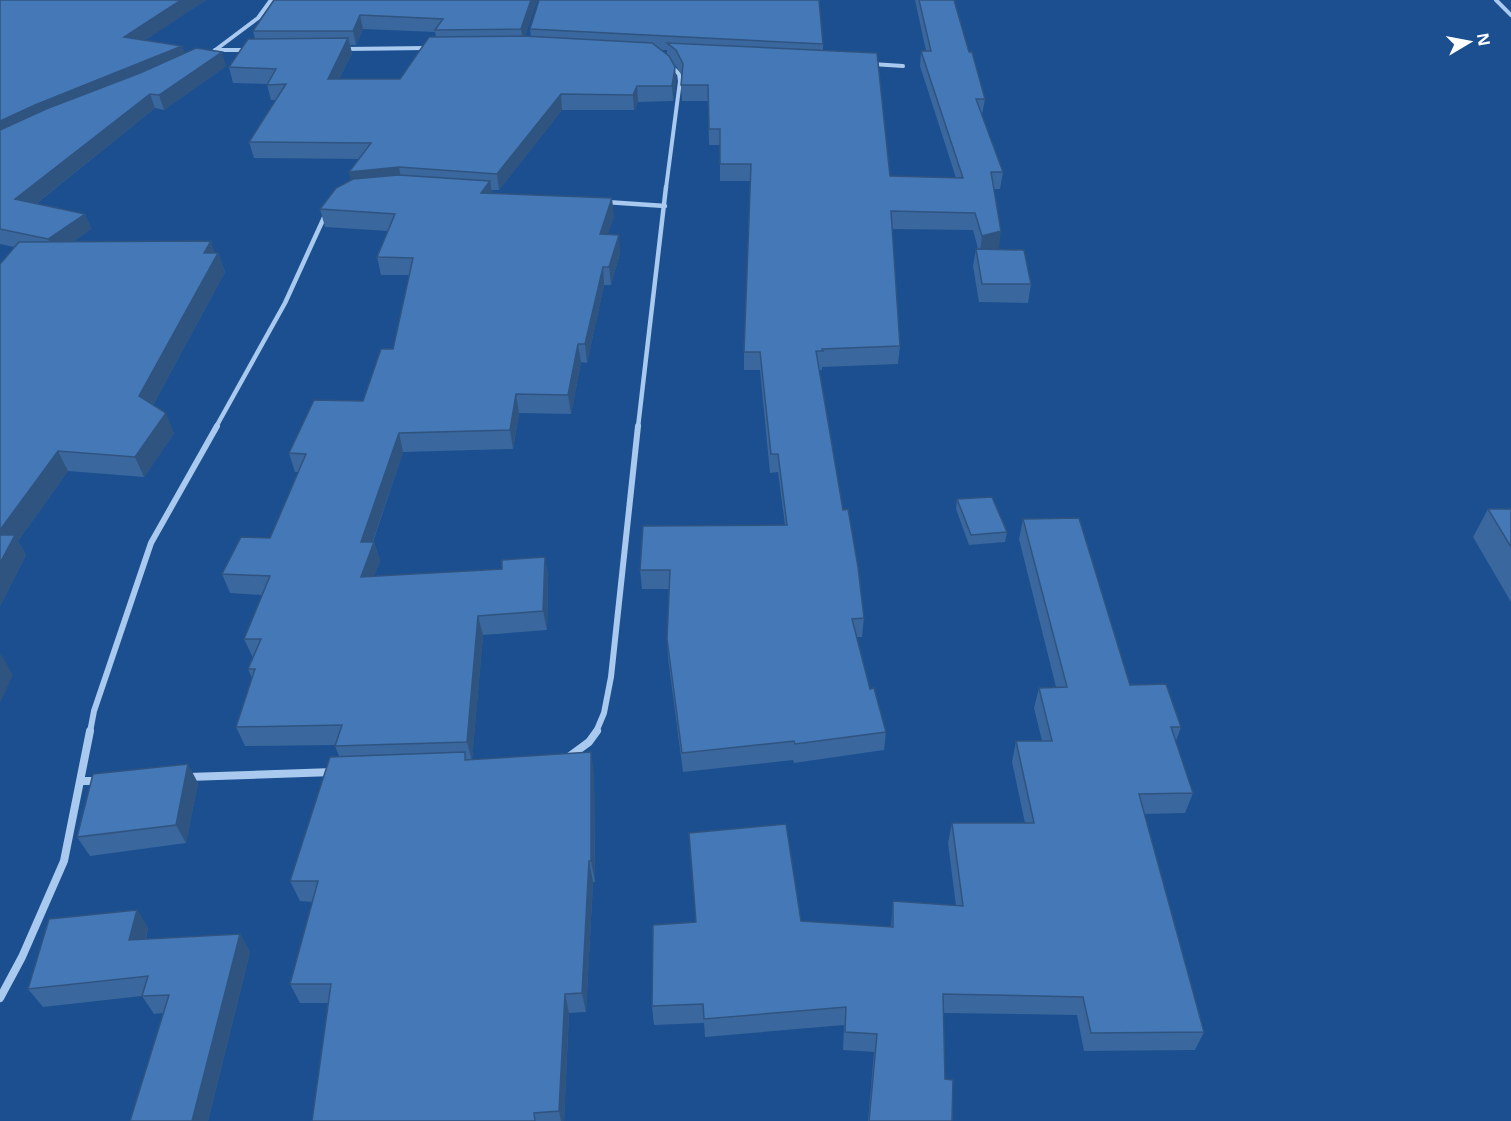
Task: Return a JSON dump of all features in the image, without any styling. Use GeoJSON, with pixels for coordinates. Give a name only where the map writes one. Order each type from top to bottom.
{"type":"FeatureCollection","features":[{"type":"Feature","properties":{"kind":"street"},"geometry":{"type":"LineString","coordinates":[[207,54],[258,18],[271,0]]}},
{"type":"Feature","properties":{"kind":"street"},"geometry":{"type":"LineString","coordinates":[[1496,0],[1511,15]]}},
{"type":"Feature","properties":{"kind":"street"},"geometry":{"type":"LineString","coordinates":[[335,49],[430,48]]}},
{"type":"Feature","properties":{"kind":"street"},"geometry":{"type":"LineString","coordinates":[[215,50],[251,50]]}},
{"type":"Feature","properties":{"kind":"street"},"geometry":{"type":"LineString","coordinates":[[564,758],[589,745],[603,723],[612,665],[654,277],[680,81],[679,74],[664,60]]}},
{"type":"Feature","properties":{"kind":"street"},"geometry":{"type":"LineString","coordinates":[[867,64],[903,66]]}},
{"type":"Feature","properties":{"kind":"street"},"geometry":{"type":"LineString","coordinates":[[593,201],[665,206]]}},
{"type":"Feature","properties":{"kind":"street"},"geometry":{"type":"LineString","coordinates":[[0,998],[22,957],[64,861],[94,711],[151,543],[285,303],[325,213],[331,207]]}},
{"type":"Feature","properties":{"kind":"street"},"geometry":{"type":"LineString","coordinates":[[177,778],[344,771]]}},
{"type":"Feature","properties":{"kind":"street"},"geometry":{"type":"LineString","coordinates":[[81,781],[105,780]]}},
{"type":"Feature","properties":{"kind":"building"},"geometry":{"type":"Polygon","coordinates":[[[0,0],[181,0],[124,37],[182,46],[0,121],[0,0]]]}},
{"type":"Feature","properties":{"kind":"building"},"geometry":{"type":"Polygon","coordinates":[[[274,0],[531,0],[521,29],[435,30],[443,19],[360,15],[353,31],[253,31],[274,0]]]}},
{"type":"Feature","properties":{"kind":"building"},"geometry":{"type":"Polygon","coordinates":[[[539,0],[819,0],[823,44],[530,29],[539,0]]]}},
{"type":"Feature","properties":{"kind":"building"},"geometry":{"type":"Polygon","coordinates":[[[919,0],[954,0],[985,99],[976,99],[1003,172],[991,172],[1001,231],[982,236],[975,213],[891,211],[900,346],[816,351],[843,510],[848,509],[858,567],[864,618],[852,619],[870,689],[874,688],[886,732],[795,744],[794,741],[682,753],[667,639],[670,570],[640,570],[643,526],[787,525],[778,454],[771,454],[760,352],[744,352],[751,164],[720,164],[720,129],[709,129],[708,85],[681,85],[683,64],[676,50],[667,43],[877,53],[890,176],[963,178],[921,51],[931,51],[919,0]]]}},
{"type":"Feature","properties":{"kind":"building"},"geometry":{"type":"Polygon","coordinates":[[[524,36],[652,43],[669,56],[675,67],[672,86],[637,86],[633,95],[561,94],[497,174],[399,167],[349,172],[371,143],[249,142],[286,84],[267,85],[276,69],[229,67],[248,39],[348,38],[328,79],[400,79],[429,37],[524,36]]]}},
{"type":"Feature","properties":{"kind":"building"},"geometry":{"type":"Polygon","coordinates":[[[196,48],[222,52],[159,95],[150,94],[15,199],[85,214],[48,239],[0,229],[0,130],[196,48]]]}},
{"type":"Feature","properties":{"kind":"building"},"geometry":{"type":"Polygon","coordinates":[[[398,175],[490,181],[481,193],[612,198],[600,234],[619,235],[609,267],[603,267],[585,344],[578,344],[568,395],[516,394],[510,430],[399,433],[361,542],[374,542],[361,577],[502,569],[502,560],[545,557],[543,611],[478,616],[467,742],[335,746],[342,725],[236,727],[255,669],[248,669],[261,639],[244,639],[270,576],[222,574],[241,537],[270,538],[306,454],[289,453],[314,400],[363,401],[381,349],[393,349],[413,258],[377,257],[395,214],[320,209],[336,188],[353,179],[398,175]]]}},
{"type":"Feature","properties":{"kind":"building"},"geometry":{"type":"Polygon","coordinates":[[[211,241],[204,253],[218,253],[139,396],[166,413],[135,457],[58,451],[0,530],[0,264],[19,242],[211,241]]]}},
{"type":"Feature","properties":{"kind":"building"},"geometry":{"type":"Polygon","coordinates":[[[976,249],[1024,250],[1031,284],[982,284],[976,249]]]}},
{"type":"Feature","properties":{"kind":"building"},"geometry":{"type":"Polygon","coordinates":[[[992,497],[1007,532],[971,535],[957,499],[992,497]]]}},
{"type":"Feature","properties":{"kind":"building"},"geometry":{"type":"Polygon","coordinates":[[[1488,509],[1511,509],[1511,547],[1488,509]]]}},
{"type":"Feature","properties":{"kind":"building"},"geometry":{"type":"Polygon","coordinates":[[[1079,518],[1130,685],[1166,684],[1181,727],[1171,727],[1193,793],[1139,794],[1204,1032],[1091,1033],[1083,997],[943,994],[945,1079],[953,1080],[952,1121],[869,1121],[877,1034],[845,1032],[846,1007],[704,1019],[703,1004],[652,1006],[653,925],[696,922],[689,833],[786,824],[801,921],[893,927],[893,901],[963,906],[952,823],[1034,823],[1016,741],[1052,741],[1039,688],[1067,687],[1023,519],[1079,518]]]}},
{"type":"Feature","properties":{"kind":"building"},"geometry":{"type":"Polygon","coordinates":[[[0,535],[15,535],[0,563],[0,535]]]}},
{"type":"Feature","properties":{"kind":"building"},"geometry":{"type":"Polygon","coordinates":[[[465,752],[465,760],[591,752],[591,861],[589,861],[582,993],[565,994],[559,1111],[534,1113],[535,1121],[312,1121],[331,984],[290,984],[318,881],[290,881],[330,757],[465,752]]]}},
{"type":"Feature","properties":{"kind":"building"},"geometry":{"type":"Polygon","coordinates":[[[188,764],[176,825],[77,837],[93,774],[188,764]]]}},
{"type":"Feature","properties":{"kind":"building"},"geometry":{"type":"Polygon","coordinates":[[[137,910],[129,940],[240,934],[192,1121],[130,1121],[169,995],[142,996],[148,976],[28,989],[49,919],[137,910]]]}}]}
